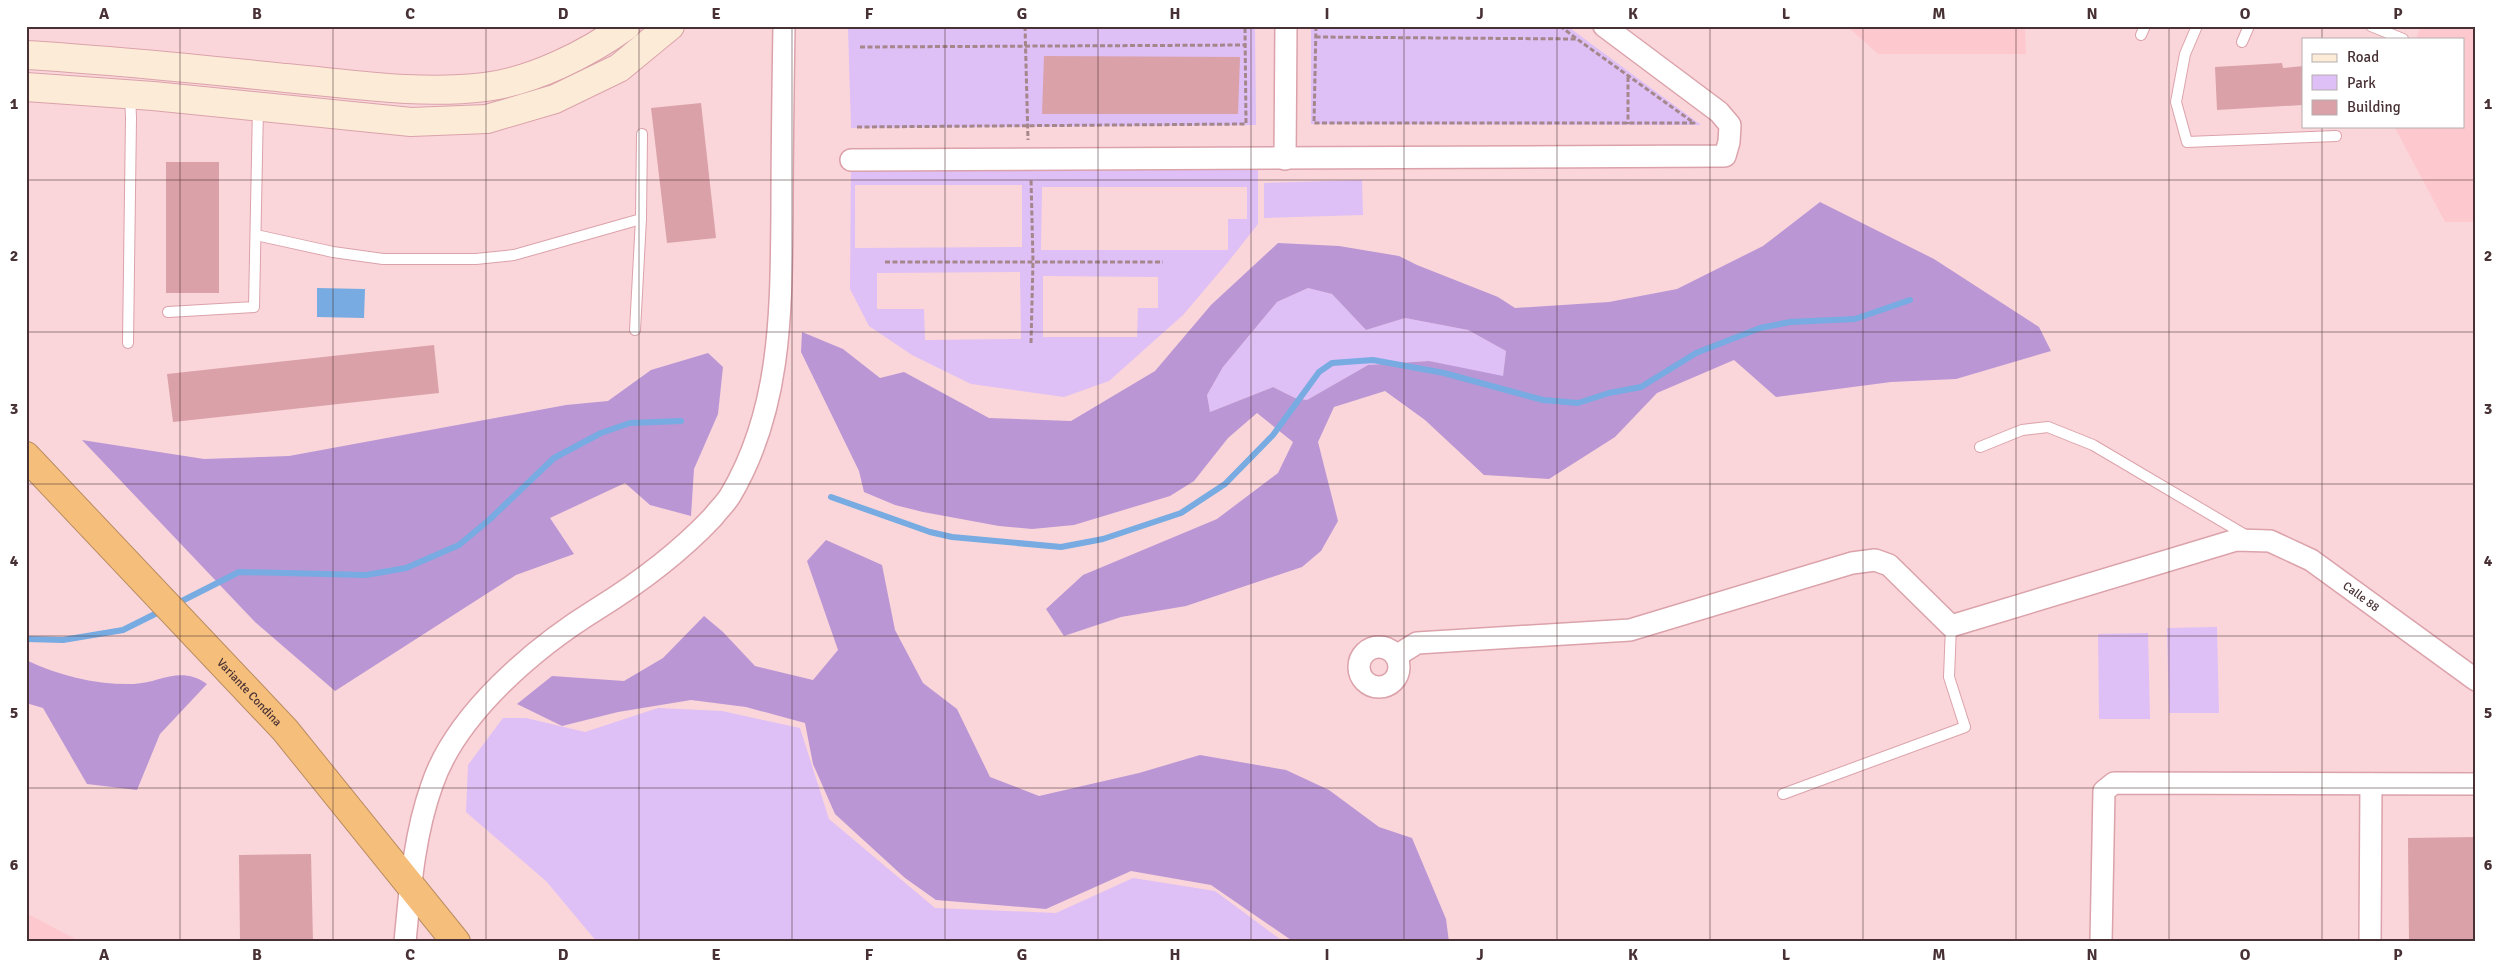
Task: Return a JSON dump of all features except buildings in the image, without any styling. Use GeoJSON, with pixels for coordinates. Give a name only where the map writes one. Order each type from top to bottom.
{"type":"FeatureCollection","features":[{"type":"Feature","properties":{"kind":"highway","name":"Variante Condina"},"geometry":{"type":"LineString","coordinates":[[26,456],[285,730],[411,883],[456,942]]}},
{"type":"Feature","properties":{"kind":"street"},"geometry":{"type":"LineString","coordinates":[[26,55],[140,62],[414,91],[486,87],[540,72],[596,48],[626,26]]}},
{"type":"Feature","properties":{"kind":"street"},"geometry":{"type":"LineString","coordinates":[[26,87],[130,94],[411,122],[487,119],[555,99],[619,68],[670,26]]}},
{"type":"Feature","properties":{"kind":"street"},"geometry":{"type":"LineString","coordinates":[[405,942],[411,883],[424,810],[440,763],[463,727],[486,701],[536,654],[563,632],[651,573],[678,550],[728,499],[741,475],[762,422],[770,395],[778,340],[784,26]]}},
{"type":"Feature","properties":{"kind":"street"},"geometry":{"type":"LineString","coordinates":[[1285,159],[1286,26]]}},
{"type":"Feature","properties":{"kind":"street"},"geometry":{"type":"LineString","coordinates":[[851,160],[1725,156],[1729,142],[1730,125],[1719,112],[1604,26]]}},
{"type":"Feature","properties":{"kind":"street"},"geometry":{"type":"LineString","coordinates":[[1396,656],[1417,643],[1630,630],[1852,562],[1874,560],[1889,565],[1951,626],[2246,541]]}},
{"type":"Feature","properties":{"kind":"street","name":"Calle 88"},"geometry":{"type":"LineString","coordinates":[[2246,541],[2270,542],[2311,560],[2476,680]]}},
{"type":"Feature","properties":{"kind":"street"},"geometry":{"type":"LineString","coordinates":[[2101,942],[2104,791],[2107,786],[2114,782],[2476,784]]}},
{"type":"Feature","properties":{"kind":"street"},"geometry":{"type":"LineString","coordinates":[[2370,942],[2371,784]]}},
{"type":"Feature","properties":{"kind":"lane"},"geometry":{"type":"LineString","coordinates":[[2197,26],[2185,54],[2176,102],[2187,142],[2336,136]]}},
{"type":"Feature","properties":{"kind":"lane"},"geometry":{"type":"LineString","coordinates":[[2242,42],[2249,26]]}},
{"type":"Feature","properties":{"kind":"lane"},"geometry":{"type":"LineString","coordinates":[[2371,26],[2401,38]]}},
{"type":"Feature","properties":{"kind":"lane"},"geometry":{"type":"LineString","coordinates":[[128,342],[132,118],[130,94]]}},
{"type":"Feature","properties":{"kind":"lane"},"geometry":{"type":"LineString","coordinates":[[168,312],[254,307],[258,106]]}},
{"type":"Feature","properties":{"kind":"lane"},"geometry":{"type":"LineString","coordinates":[[635,330],[642,134]]}},
{"type":"Feature","properties":{"kind":"lane"},"geometry":{"type":"LineString","coordinates":[[256,235],[334,252],[383,258],[476,259],[514,255],[640,219]]}},
{"type":"Feature","properties":{"kind":"lane"},"geometry":{"type":"LineString","coordinates":[[1980,447],[2022,430],[2048,427],[2093,445],[2246,541]]}},
{"type":"Feature","properties":{"kind":"lane"},"geometry":{"type":"LineString","coordinates":[[1783,794],[1966,727],[1949,677],[1951,626]]}},
{"type":"Feature","properties":{"kind":"path"},"geometry":{"type":"LineString","coordinates":[[1025,26],[1026,126],[1031,159],[1033,261],[1031,342]]}},
{"type":"Feature","properties":{"kind":"path"},"geometry":{"type":"LineString","coordinates":[[857,127],[1246,124],[1245,26]]}},
{"type":"Feature","properties":{"kind":"path"},"geometry":{"type":"LineString","coordinates":[[1316,26],[1314,123],[1694,123],[1560,26]]}},
{"type":"Feature","properties":{"kind":"path"},"geometry":{"type":"LineString","coordinates":[[1316,38],[1577,39]]}},
{"type":"Feature","properties":{"kind":"path"},"geometry":{"type":"LineString","coordinates":[[860,47],[1246,45]]}},
{"type":"Feature","properties":{"kind":"path"},"geometry":{"type":"LineString","coordinates":[[1628,76],[1628,124]]}},
{"type":"Feature","properties":{"kind":"path"},"geometry":{"type":"LineString","coordinates":[[885,262],[1163,262]]}},
{"type":"Feature","properties":{"kind":"shaded area"},"geometry":{"type":"Polygon","coordinates":[[[1847,26],[2025,26],[2026,54],[1878,54],[1847,26]]]}},
{"type":"Feature","properties":{"kind":"shaded area"},"geometry":{"type":"Polygon","coordinates":[[[2421,26],[2476,26],[2476,222],[2445,222],[2395,128],[2464,128],[2464,38],[2416,38],[2421,26]]]}},
{"type":"Feature","properties":{"kind":"shaded area"},"geometry":{"type":"Polygon","coordinates":[[[1820,202],[1934,259],[2039,327],[2051,351],[1956,379],[1891,382],[1776,397],[1734,360],[1657,393],[1615,437],[1549,479],[1484,475],[1425,420],[1385,391],[1334,407],[1318,442],[1338,521],[1321,551],[1302,567],[1186,606],[1121,617],[1064,636],[1046,609],[1083,575],[1217,519],[1278,473],[1293,442],[1257,413],[1228,438],[1194,481],[1170,496],[1074,525],[1032,529],[999,526],[895,505],[864,492],[859,471],[801,352],[802,332],[843,349],[880,378],[904,372],[989,418],[1071,421],[1155,371],[1211,305],[1278,243],[1339,246],[1399,256],[1498,297],[1515,308],[1609,302],[1677,289],[1763,246],[1820,202]],[[1308,288],[1277,302],[1223,367],[1207,395],[1210,412],[1273,387],[1295,398],[1307,400],[1368,365],[1429,361],[1503,376],[1506,351],[1468,330],[1405,318],[1366,330],[1332,294],[1308,288]]]}},
{"type":"Feature","properties":{"kind":"shaded area"},"geometry":{"type":"Polygon","coordinates":[[[708,353],[723,367],[718,414],[694,469],[691,516],[650,505],[625,483],[550,518],[574,554],[516,575],[335,691],[255,622],[82,440],[204,459],[289,456],[566,405],[608,401],[651,370],[708,353]]]}},
{"type":"Feature","properties":{"kind":"shaded area"},"geometry":{"type":"Polygon","coordinates":[[[826,540],[882,565],[895,630],[923,683],[957,709],[990,777],[1039,796],[1139,773],[1200,755],[1286,770],[1329,790],[1379,827],[1412,838],[1446,919],[1449,942],[1294,942],[1211,885],[1131,871],[1046,909],[936,900],[905,878],[835,814],[813,764],[805,723],[746,707],[691,700],[618,712],[562,726],[517,704],[552,676],[624,681],[663,658],[704,616],[723,632],[755,666],[813,680],[838,650],[807,561],[826,540]]]}},
{"type":"Feature","properties":{"kind":"shaded area"},"geometry":{"type":"Polygon","coordinates":[[[26,660],[65,675],[106,683],[134,684],[179,675],[188,676],[207,684],[160,734],[137,790],[87,784],[43,708],[26,703],[26,660]]]}},
{"type":"Feature","properties":{"kind":"shaded area"},"geometry":{"type":"Polygon","coordinates":[[[26,913],[81,942],[26,942],[26,913]]]}},
{"type":"Feature","properties":{"kind":"green space"},"geometry":{"type":"Polygon","coordinates":[[[881,26],[1255,26],[1256,125],[851,128],[848,29],[881,28],[881,26]]]}},
{"type":"Feature","properties":{"kind":"green space"},"geometry":{"type":"Polygon","coordinates":[[[1311,26],[1567,26],[1701,125],[1311,124],[1311,26]]]}},
{"type":"Feature","properties":{"kind":"green space"},"geometry":{"type":"Polygon","coordinates":[[[1258,159],[1258,224],[1183,315],[1109,381],[1064,397],[971,384],[912,355],[869,326],[850,289],[851,160],[1258,159]],[[855,185],[855,248],[1022,247],[1022,185],[855,185]],[[1042,187],[1041,250],[1228,250],[1228,219],[1247,219],[1247,187],[1042,187]],[[1020,272],[877,273],[877,309],[924,309],[925,340],[1021,339],[1020,272]],[[1043,276],[1043,337],[1137,337],[1138,308],[1158,308],[1158,277],[1043,276]]]}},
{"type":"Feature","properties":{"kind":"green space"},"geometry":{"type":"Polygon","coordinates":[[[1362,180],[1363,215],[1264,218],[1264,183],[1362,180]]]}},
{"type":"Feature","properties":{"kind":"green space"},"geometry":{"type":"Polygon","coordinates":[[[1308,288],[1332,294],[1366,330],[1405,318],[1468,330],[1506,351],[1503,377],[1428,361],[1368,365],[1307,400],[1295,398],[1273,387],[1210,412],[1207,395],[1223,367],[1277,302],[1308,288]]]}},
{"type":"Feature","properties":{"kind":"green space"},"geometry":{"type":"Polygon","coordinates":[[[2217,627],[2219,713],[2169,713],[2167,628],[2217,627]]]}},
{"type":"Feature","properties":{"kind":"green space"},"geometry":{"type":"Polygon","coordinates":[[[2148,633],[2150,719],[2099,719],[2098,634],[2148,633]]]}},
{"type":"Feature","properties":{"kind":"green space"},"geometry":{"type":"Polygon","coordinates":[[[658,708],[722,711],[800,728],[829,819],[935,908],[1056,913],[1133,878],[1215,891],[1284,942],[597,942],[546,881],[466,812],[468,765],[503,718],[526,718],[585,732],[658,708]]]}},
{"type":"Feature","properties":{"kind":"water"},"geometry":{"type":"Polygon","coordinates":[[[317,288],[365,289],[364,318],[317,317],[317,288]]]}},
{"type":"Feature","properties":{"kind":"waterway"},"geometry":{"type":"LineString","coordinates":[[831,497],[930,532],[952,537],[1061,547],[1103,539],[1181,513],[1225,484],[1273,435],[1319,372],[1332,363],[1373,360],[1444,373],[1543,400],[1578,403],[1609,393],[1641,387],[1696,353],[1760,328],[1790,322],[1855,319],[1910,300]]}},
{"type":"Feature","properties":{"kind":"waterway"},"geometry":{"type":"LineString","coordinates":[[174,605],[239,572],[366,575],[406,568],[459,545],[489,520],[554,458],[601,433],[630,423],[681,421]]}},
{"type":"Feature","properties":{"kind":"waterway"},"geometry":{"type":"LineString","coordinates":[[26,639],[63,640],[123,630],[163,610]]}}]}
